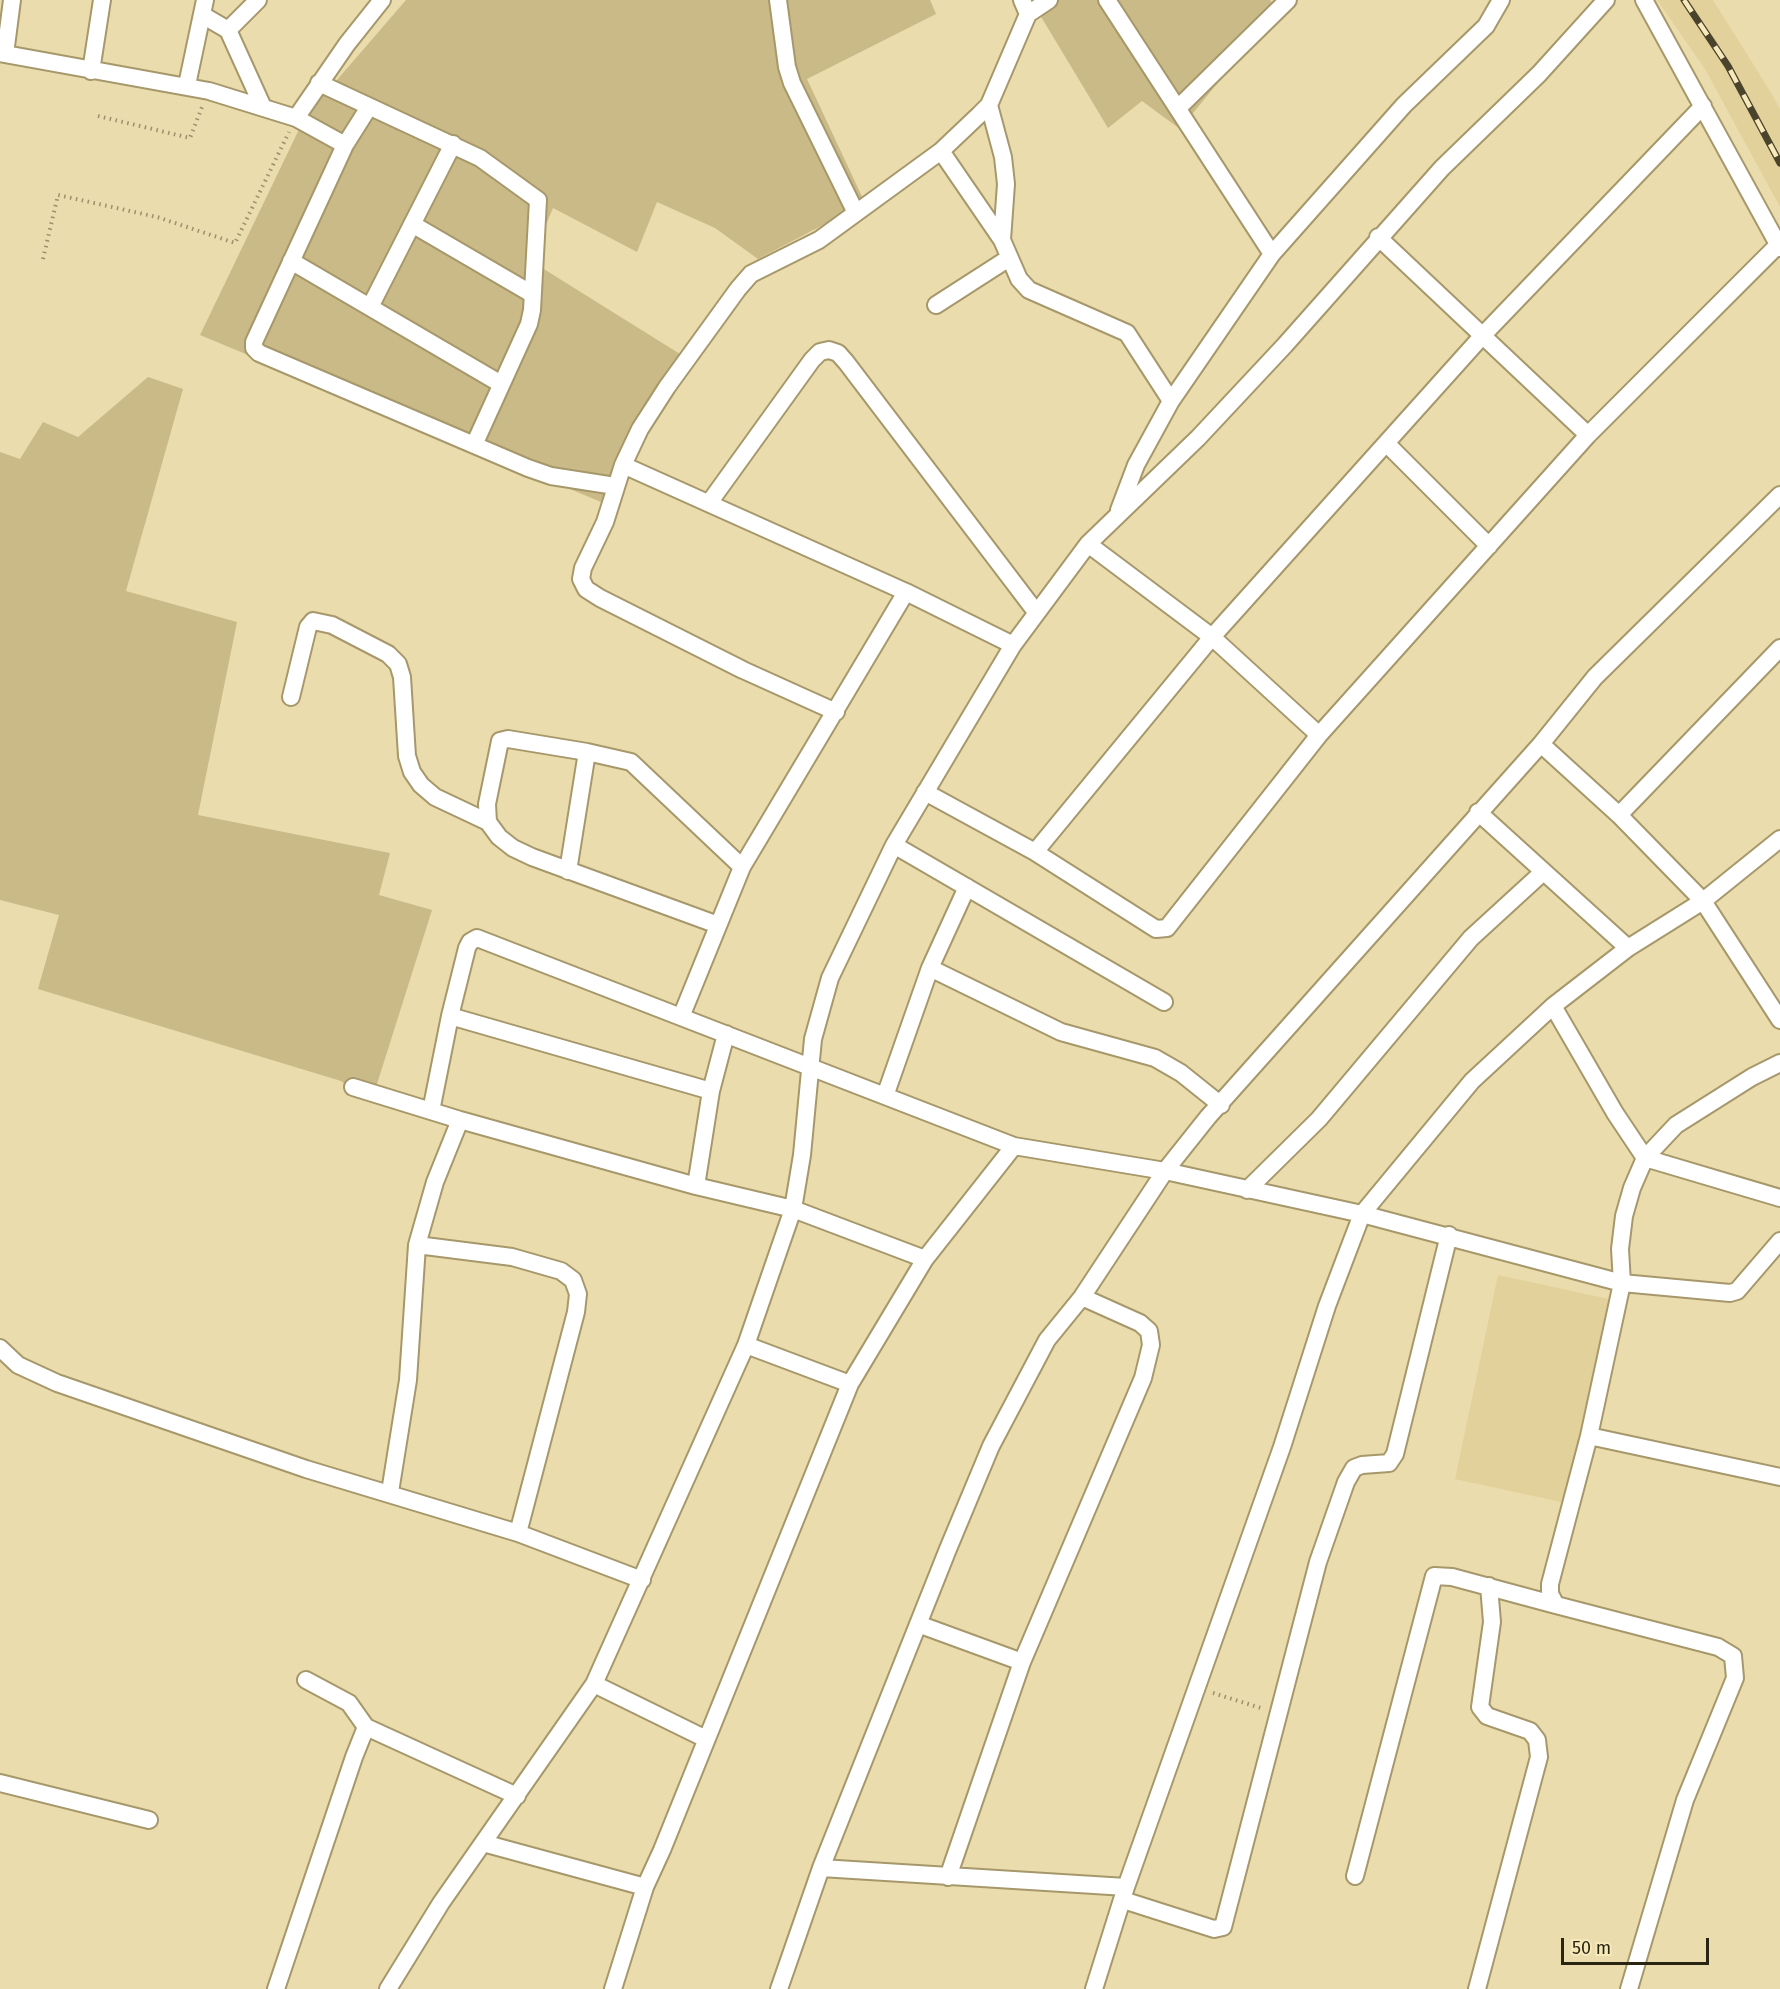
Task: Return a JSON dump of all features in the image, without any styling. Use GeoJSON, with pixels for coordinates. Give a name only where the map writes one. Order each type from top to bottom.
{"type":"FeatureCollection","features":[{"type":"Feature","properties":{"kind":"street"},"geometry":{"type":"LineString","coordinates":[[12,0],[2,54],[91,71],[187,85],[262,105],[296,118],[345,145]]}},
{"type":"Feature","properties":{"kind":"street"},"geometry":{"type":"LineString","coordinates":[[91,71],[102,0]]}},
{"type":"Feature","properties":{"kind":"street"},"geometry":{"type":"LineString","coordinates":[[228,30],[258,0]]}},
{"type":"Feature","properties":{"kind":"street"},"geometry":{"type":"LineString","coordinates":[[296,118],[319,83],[382,0]]}},
{"type":"Feature","properties":{"kind":"street"},"geometry":{"type":"LineString","coordinates":[[778,0],[787,67],[792,83],[856,213]]}},
{"type":"Feature","properties":{"kind":"street"},"geometry":{"type":"LineString","coordinates":[[836,712],[698,648],[586,589],[581,579],[583,568],[605,522],[615,486],[640,429],[667,387],[751,274],[819,240],[941,151],[989,105],[1025,7],[1048,0]]}},
{"type":"Feature","properties":{"kind":"street"},"geometry":{"type":"LineString","coordinates":[[1107,0],[1272,254]]}},
{"type":"Feature","properties":{"kind":"street"},"geometry":{"type":"LineString","coordinates":[[1179,108],[1288,0]]}},
{"type":"Feature","properties":{"kind":"street"},"geometry":{"type":"LineString","coordinates":[[1116,516],[1136,465],[1171,401],[1272,254],[1404,105],[1486,26],[1501,0]]}},
{"type":"Feature","properties":{"kind":"street"},"geometry":{"type":"LineString","coordinates":[[388,1989],[409,1952],[594,1684],[746,1345],[794,1209],[802,1155],[810,1068],[819,1012],[830,978],[894,845],[1013,645],[1088,544],[1206,430],[1285,345],[1378,237],[1442,168],[1539,74],[1606,0]]}},
{"type":"Feature","properties":{"kind":"street"},"geometry":{"type":"LineString","coordinates":[[925,792],[1035,852],[1156,929],[1167,928],[1319,735],[1588,435],[1779,246],[1644,0]]}},
{"type":"Feature","properties":{"kind":"street"},"geometry":{"type":"LineString","coordinates":[[187,85],[204,8]]}},
{"type":"Feature","properties":{"kind":"street"},"geometry":{"type":"LineString","coordinates":[[204,8],[228,30],[262,105]]}},
{"type":"Feature","properties":{"kind":"street"},"geometry":{"type":"LineString","coordinates":[[319,83],[480,158],[538,200],[529,324],[474,445]]}},
{"type":"Feature","properties":{"kind":"street"},"geometry":{"type":"LineString","coordinates":[[989,105],[1003,158],[1006,184],[1002,240]]}},
{"type":"Feature","properties":{"kind":"street"},"geometry":{"type":"LineString","coordinates":[[369,106],[345,145],[254,342],[254,348],[259,353],[551,476],[615,486]]}},
{"type":"Feature","properties":{"kind":"street"},"geometry":{"type":"LineString","coordinates":[[1035,852],[1212,637],[1484,334],[1703,106]]}},
{"type":"Feature","properties":{"kind":"street"},"geometry":{"type":"LineString","coordinates":[[370,307],[453,144]]}},
{"type":"Feature","properties":{"kind":"street"},"geometry":{"type":"LineString","coordinates":[[941,151],[1002,240],[1019,279],[1029,290],[1127,333],[1171,401]]}},
{"type":"Feature","properties":{"kind":"street"},"geometry":{"type":"LineString","coordinates":[[412,224],[532,294]]}},
{"type":"Feature","properties":{"kind":"street"},"geometry":{"type":"LineString","coordinates":[[1378,237],[1484,334],[1588,435]]}},
{"type":"Feature","properties":{"kind":"street"},"geometry":{"type":"LineString","coordinates":[[936,305],[1010,258]]}},
{"type":"Feature","properties":{"kind":"street"},"geometry":{"type":"LineString","coordinates":[[291,261],[501,384]]}},
{"type":"Feature","properties":{"kind":"street"},"geometry":{"type":"LineString","coordinates":[[709,503],[812,360],[820,352],[829,350],[838,354],[846,362],[1036,612]]}},
{"type":"Feature","properties":{"kind":"street"},"geometry":{"type":"LineString","coordinates":[[1387,444],[1489,546]]}},
{"type":"Feature","properties":{"kind":"street"},"geometry":{"type":"LineString","coordinates":[[623,465],[906,592],[1013,645]]}},
{"type":"Feature","properties":{"kind":"street"},"geometry":{"type":"LineString","coordinates":[[779,1989],[821,1868],[991,1446],[1047,1340],[1082,1297],[1165,1171],[1208,1117],[1541,744],[1595,677],[1780,495]]}},
{"type":"Feature","properties":{"kind":"street"},"geometry":{"type":"LineString","coordinates":[[1088,544],[1212,637],[1319,735]]}},
{"type":"Feature","properties":{"kind":"street"},"geometry":{"type":"LineString","coordinates":[[681,1017],[742,867],[906,592]]}},
{"type":"Feature","properties":{"kind":"street"},"geometry":{"type":"LineString","coordinates":[[291,697],[308,627],[313,621],[332,624],[388,654],[398,663],[402,677],[407,756],[412,772],[421,785],[435,797],[488,822],[499,837],[513,848],[568,871],[718,926]]}},
{"type":"Feature","properties":{"kind":"street"},"geometry":{"type":"LineString","coordinates":[[1619,815],[1780,648]]}},
{"type":"Feature","properties":{"kind":"street"},"geometry":{"type":"LineString","coordinates":[[488,822],[489,792],[500,741],[508,739],[587,752],[631,762],[742,867]]}},
{"type":"Feature","properties":{"kind":"street"},"geometry":{"type":"LineString","coordinates":[[1541,744],[1619,815],[1703,901],[1780,1020]]}},
{"type":"Feature","properties":{"kind":"street"},"geometry":{"type":"LineString","coordinates":[[568,871],[587,752]]}},
{"type":"Feature","properties":{"kind":"street"},"geometry":{"type":"LineString","coordinates":[[1478,812],[1542,873],[1628,948]]}},
{"type":"Feature","properties":{"kind":"street"},"geometry":{"type":"LineString","coordinates":[[1094,1989],[1327,1306],[1362,1214],[1472,1081],[1552,1006],[1628,948],[1703,901],[1780,839]]}},
{"type":"Feature","properties":{"kind":"street"},"geometry":{"type":"LineString","coordinates":[[894,845],[1164,1002]]}},
{"type":"Feature","properties":{"kind":"street"},"geometry":{"type":"LineString","coordinates":[[1247,1190],[1319,1119],[1471,938],[1542,873]]}},
{"type":"Feature","properties":{"kind":"street"},"geometry":{"type":"LineString","coordinates":[[885,1096],[930,968],[968,887]]}},
{"type":"Feature","properties":{"kind":"street"},"geometry":{"type":"LineString","coordinates":[[431,1111],[450,1016],[467,948],[470,942],[477,938],[1014,1146],[1165,1171],[1362,1214],[1449,1235],[1622,1283],[1730,1293],[1737,1291],[1780,1241]]}},
{"type":"Feature","properties":{"kind":"street"},"geometry":{"type":"LineString","coordinates":[[930,968],[1061,1032],[1155,1059],[1181,1072],[1221,1105]]}},
{"type":"Feature","properties":{"kind":"street"},"geometry":{"type":"LineString","coordinates":[[1552,1006],[1645,1158],[1780,1198]]}},
{"type":"Feature","properties":{"kind":"street"},"geometry":{"type":"LineString","coordinates":[[450,1016],[711,1091]]}},
{"type":"Feature","properties":{"kind":"street"},"geometry":{"type":"LineString","coordinates":[[696,1186],[711,1091],[726,1034]]}},
{"type":"Feature","properties":{"kind":"street"},"geometry":{"type":"LineString","coordinates":[[1556,1605],[1550,1594],[1550,1584],[1588,1436],[1622,1283],[1620,1249],[1624,1216],[1632,1188],[1645,1158],[1676,1125],[1752,1077],[1780,1064]]}},
{"type":"Feature","properties":{"kind":"street"},"geometry":{"type":"LineString","coordinates":[[353,1087],[460,1120],[696,1186],[794,1209],[925,1259]]}},
{"type":"Feature","properties":{"kind":"street"},"geometry":{"type":"LineString","coordinates":[[390,1492],[408,1380],[417,1245],[435,1182],[460,1120]]}},
{"type":"Feature","properties":{"kind":"street"},"geometry":{"type":"LineString","coordinates":[[613,1989],[645,1887],[850,1384],[925,1259],[1014,1146]]}},
{"type":"Feature","properties":{"kind":"street"},"geometry":{"type":"LineString","coordinates":[[821,1868],[948,1877],[1125,1894],[1214,1929],[1223,1927],[1318,1562],[1346,1482],[1354,1468],[1362,1465],[1389,1463],[1395,1454],[1449,1235]]}},
{"type":"Feature","properties":{"kind":"street"},"geometry":{"type":"LineString","coordinates":[[417,1245],[512,1257],[561,1271],[573,1280],[578,1294],[576,1312],[518,1533]]}},
{"type":"Feature","properties":{"kind":"street"},"geometry":{"type":"LineString","coordinates":[[948,1877],[1022,1662],[1143,1378],[1151,1345],[1149,1331],[1140,1323],[1082,1297]]}},
{"type":"Feature","properties":{"kind":"street"},"geometry":{"type":"LineString","coordinates":[[746,1345],[850,1384]]}},
{"type":"Feature","properties":{"kind":"street"},"geometry":{"type":"LineString","coordinates":[[0,1348],[18,1365],[57,1383],[306,1469],[390,1492],[518,1533],[642,1580]]}},
{"type":"Feature","properties":{"kind":"street"},"geometry":{"type":"LineString","coordinates":[[1588,1436],[1780,1477]]}},
{"type":"Feature","properties":{"kind":"street"},"geometry":{"type":"LineString","coordinates":[[1355,1876],[1434,1576],[1452,1576],[1718,1647],[1733,1656],[1734,1678],[1684,1800],[1629,1989]]}},
{"type":"Feature","properties":{"kind":"street"},"geometry":{"type":"LineString","coordinates":[[1477,1989],[1539,1757],[1537,1740],[1530,1731],[1487,1716],[1480,1707],[1492,1622],[1489,1586]]}},
{"type":"Feature","properties":{"kind":"street"},"geometry":{"type":"LineString","coordinates":[[918,1624],[1022,1662]]}},
{"type":"Feature","properties":{"kind":"street"},"geometry":{"type":"LineString","coordinates":[[306,1680],[349,1702],[366,1727],[517,1796]]}},
{"type":"Feature","properties":{"kind":"street"},"geometry":{"type":"LineString","coordinates":[[594,1684],[706,1739]]}},
{"type":"Feature","properties":{"kind":"street"},"geometry":{"type":"LineString","coordinates":[[276,1989],[366,1727]]}},
{"type":"Feature","properties":{"kind":"street"},"geometry":{"type":"LineString","coordinates":[[0,1783],[149,1820]]}},
{"type":"Feature","properties":{"kind":"street"},"geometry":{"type":"LineString","coordinates":[[483,1843],[645,1887]]}},
{"type":"Feature","properties":{"kind":"path"},"geometry":{"type":"LineString","coordinates":[[98,116],[190,138],[209,91]]}},
{"type":"Feature","properties":{"kind":"path"},"geometry":{"type":"LineString","coordinates":[[43,260],[58,195],[157,217],[235,243],[296,118]]}},
{"type":"Feature","properties":{"kind":"path"},"geometry":{"type":"LineString","coordinates":[[1198,1688],[1279,1713]]}},
{"type":"Feature","properties":{"kind":"shaded area"},"geometry":{"type":"Polygon","coordinates":[[[406,0],[930,0],[936,14],[807,79],[865,203],[758,259],[715,228],[657,202],[637,252],[553,208],[531,261],[688,359],[601,502],[200,335],[305,117],[406,0]]]}},
{"type":"Feature","properties":{"kind":"shaded area"},"geometry":{"type":"Polygon","coordinates":[[[1031,0],[1270,0],[1278,9],[1180,129],[1142,101],[1108,128],[1031,0]]]}},
{"type":"Feature","properties":{"kind":"shaded area"},"geometry":{"type":"Polygon","coordinates":[[[1657,0],[1713,0],[1770,91],[1780,109],[1780,207],[1705,69],[1657,0]]]}},
{"type":"Feature","properties":{"kind":"shaded area"},"geometry":{"type":"Polygon","coordinates":[[[148,377],[183,389],[126,591],[237,622],[198,815],[390,853],[379,895],[432,910],[371,1103],[341,1081],[38,989],[59,915],[0,900],[0,452],[20,459],[43,422],[78,437],[148,377]]]}},
{"type":"Feature","properties":{"kind":"shaded area"},"geometry":{"type":"Polygon","coordinates":[[[1498,1275],[1609,1299],[1565,1503],[1455,1479],[1498,1275]]]}},
{"type":"Feature","properties":{"kind":"railway"},"geometry":{"type":"LineString","coordinates":[[1684,0],[1728,66],[1780,163]]}}]}
